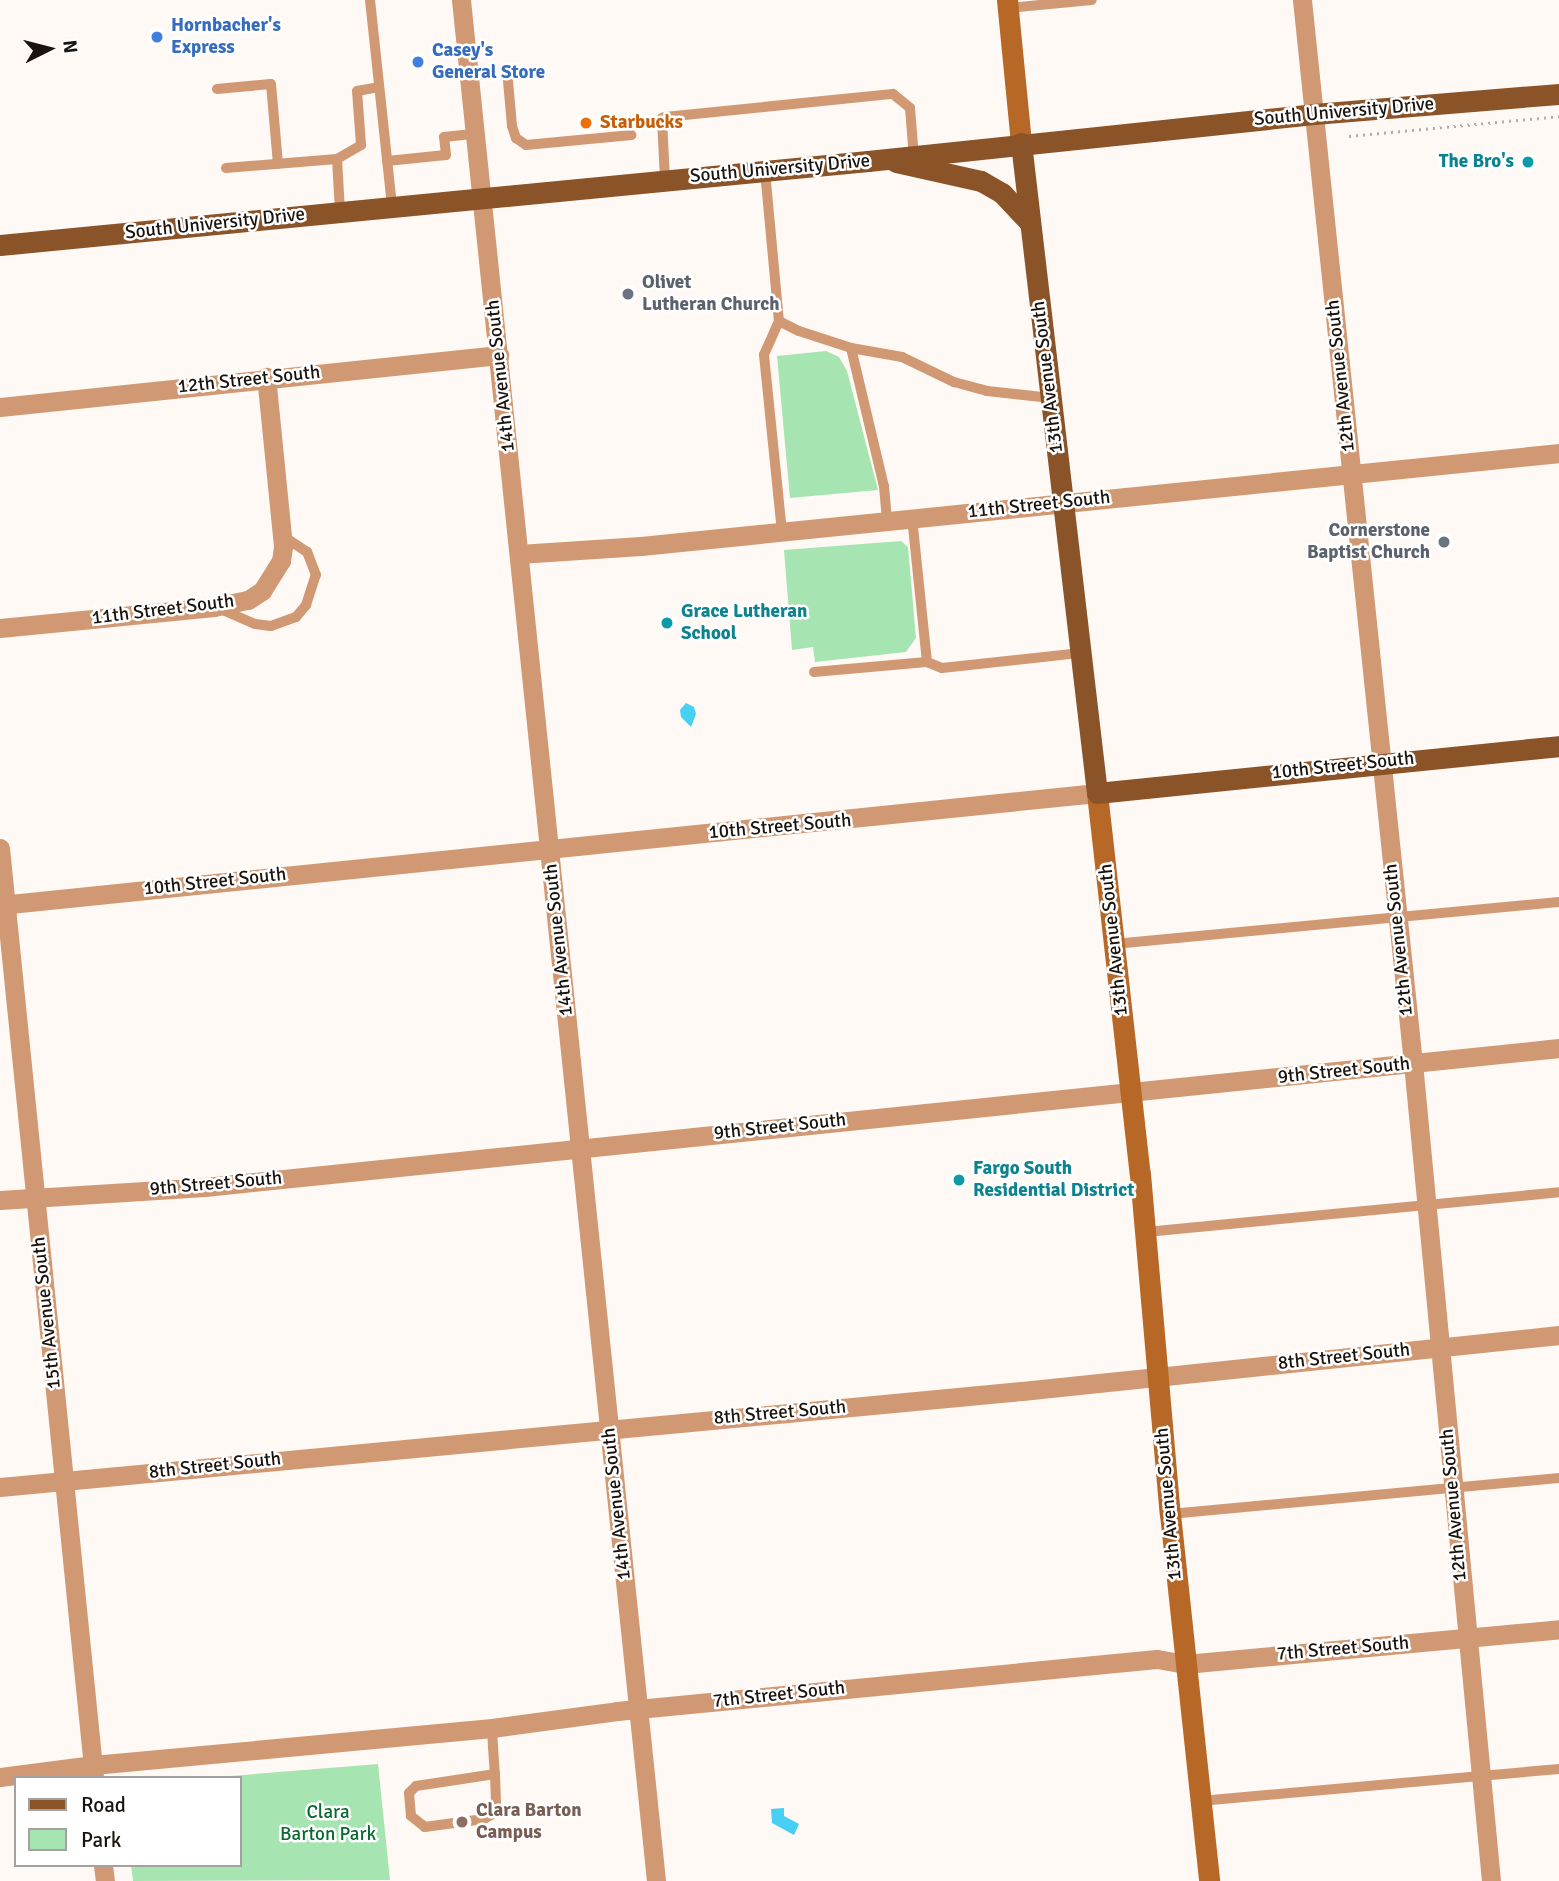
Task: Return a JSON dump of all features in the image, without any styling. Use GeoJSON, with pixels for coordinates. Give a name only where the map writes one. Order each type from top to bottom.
{"type":"FeatureCollection","features":[{"type":"Feature","properties":{"kind":"main road","name":"South University Drive"},"geometry":{"type":"LineString","coordinates":[[0,245],[886,159],[915,161],[1021,143],[1314,114],[1559,94]]}},
{"type":"Feature","properties":{"kind":"main road","name":"13th Avenue South"},"geometry":{"type":"LineString","coordinates":[[1021,143],[1097,793]]}},
{"type":"Feature","properties":{"kind":"main road"},"geometry":{"type":"LineString","coordinates":[[915,161],[981,181],[1002,193],[1030,223]]}},
{"type":"Feature","properties":{"kind":"main road","name":"10th Street South"},"geometry":{"type":"LineString","coordinates":[[1097,793],[1380,762],[1559,746]]}},
{"type":"Feature","properties":{"kind":"street","name":"14th Avenue South"},"geometry":{"type":"LineString","coordinates":[[461,0],[656,1881]]}},
{"type":"Feature","properties":{"kind":"street","name":"12th Avenue South"},"geometry":{"type":"LineString","coordinates":[[1302,0],[1413,1063],[1491,1881]]}},
{"type":"Feature","properties":{"kind":"street","name":"13th Avenue South"},"geometry":{"type":"LineString","coordinates":[[1007,4],[1021,143]]}},
{"type":"Feature","properties":{"kind":"street","name":"12th Street South"},"geometry":{"type":"LineString","coordinates":[[0,407],[266,377],[499,355]]}},
{"type":"Feature","properties":{"kind":"street","name":"11th Street South"},"geometry":{"type":"LineString","coordinates":[[0,628],[214,607],[248,600],[262,591],[282,561],[282,536],[266,377]]}},
{"type":"Feature","properties":{"kind":"street","name":"11th Street South"},"geometry":{"type":"LineString","coordinates":[[519,554],[782,532],[1559,453]]}},
{"type":"Feature","properties":{"kind":"street","name":"13th Avenue South"},"geometry":{"type":"LineString","coordinates":[[1097,793],[1131,1092],[1170,1514],[1209,1881]]}},
{"type":"Feature","properties":{"kind":"street","name":"10th Street South"},"geometry":{"type":"LineString","coordinates":[[3,904],[1097,793]]}},
{"type":"Feature","properties":{"kind":"street","name":"15th Avenue South"},"geometry":{"type":"LineString","coordinates":[[0,848],[3,904],[36,1198],[94,1771]]}},
{"type":"Feature","properties":{"kind":"street","name":"9th Street South"},"geometry":{"type":"LineString","coordinates":[[0,1200],[205,1187],[1559,1048]]}},
{"type":"Feature","properties":{"kind":"street","name":"8th Street South"},"geometry":{"type":"LineString","coordinates":[[0,1487],[1559,1335]]}},
{"type":"Feature","properties":{"kind":"street","name":"7th Street South"},"geometry":{"type":"LineString","coordinates":[[16,1776],[94,1771],[492,1728],[638,1709],[1157,1659],[1185,1664],[1559,1629]]}},
{"type":"Feature","properties":{"kind":"lane"},"geometry":{"type":"LineString","coordinates":[[370,0],[391,206]]}},
{"type":"Feature","properties":{"kind":"lane"},"geometry":{"type":"LineString","coordinates":[[1007,4],[1092,0]]}},
{"type":"Feature","properties":{"kind":"lane"},"geometry":{"type":"LineString","coordinates":[[508,81],[512,126],[516,138],[526,145],[632,135]]}},
{"type":"Feature","properties":{"kind":"lane"},"geometry":{"type":"LineString","coordinates":[[218,89],[271,83],[278,164]]}},
{"type":"Feature","properties":{"kind":"lane"},"geometry":{"type":"LineString","coordinates":[[226,167],[337,159],[361,145],[357,90],[379,87]]}},
{"type":"Feature","properties":{"kind":"lane"},"geometry":{"type":"LineString","coordinates":[[665,180],[663,118],[838,99],[897,95],[910,108],[915,161]]}},
{"type":"Feature","properties":{"kind":"lane"},"geometry":{"type":"LineString","coordinates":[[387,161],[446,155],[444,138],[476,134]]}},
{"type":"Feature","properties":{"kind":"lane"},"geometry":{"type":"LineString","coordinates":[[337,159],[340,212]]}},
{"type":"Feature","properties":{"kind":"lane"},"geometry":{"type":"LineString","coordinates":[[765,171],[779,321],[764,355],[782,532]]}},
{"type":"Feature","properties":{"kind":"lane"},"geometry":{"type":"LineString","coordinates":[[779,321],[799,331],[851,348],[902,357],[954,382],[987,391],[1051,398]]}},
{"type":"Feature","properties":{"kind":"lane"},"geometry":{"type":"LineString","coordinates":[[851,348],[884,486],[887,520]]}},
{"type":"Feature","properties":{"kind":"lane"},"geometry":{"type":"LineString","coordinates":[[911,518],[927,662]]}},
{"type":"Feature","properties":{"kind":"lane"},"geometry":{"type":"LineString","coordinates":[[214,607],[255,624],[271,626],[296,617],[306,605],[316,575],[307,552],[282,536]]}},
{"type":"Feature","properties":{"kind":"lane"},"geometry":{"type":"LineString","coordinates":[[814,672],[927,662],[942,668],[1081,653]]}},
{"type":"Feature","properties":{"kind":"lane"},"geometry":{"type":"LineString","coordinates":[[1114,944],[1559,902]]}},
{"type":"Feature","properties":{"kind":"lane"},"geometry":{"type":"LineString","coordinates":[[1145,1233],[1559,1192]]}},
{"type":"Feature","properties":{"kind":"lane"},"geometry":{"type":"LineString","coordinates":[[1170,1514],[1559,1478]]}},
{"type":"Feature","properties":{"kind":"lane"},"geometry":{"type":"LineString","coordinates":[[492,1728],[495,1774],[496,1809],[484,1819],[425,1827],[411,1816],[409,1793],[416,1786],[495,1774]]}},
{"type":"Feature","properties":{"kind":"lane"},"geometry":{"type":"LineString","coordinates":[[1200,1801],[1559,1769]]}},
{"type":"Feature","properties":{"kind":"path"},"geometry":{"type":"LineString","coordinates":[[1349,136],[1559,116]]}},
{"type":"Feature","properties":{"kind":"green space"},"geometry":{"type":"Polygon","coordinates":[[[826,351],[839,357],[847,371],[878,490],[790,498],[777,356],[826,351]]]}},
{"type":"Feature","properties":{"kind":"green space"},"geometry":{"type":"Polygon","coordinates":[[[901,541],[908,547],[916,638],[906,652],[815,662],[813,647],[792,650],[784,550],[901,541]]]}},
{"type":"Feature","properties":{"kind":"green space","name":"Clara Barton Park"},"geometry":{"type":"Polygon","coordinates":[[[378,1764],[390,1880],[133,1881],[131,1867],[242,1867],[242,1776],[231,1776],[378,1764]]]}},
{"type":"Feature","properties":{"kind":"water"},"geometry":{"type":"Polygon","coordinates":[[[686,703],[694,707],[696,714],[691,727],[681,717],[680,710],[686,703]]]}},
{"type":"Feature","properties":{"kind":"water"},"geometry":{"type":"Polygon","coordinates":[[[784,1808],[784,1816],[799,1824],[794,1835],[772,1823],[771,1809],[784,1808]]]}},
{"type":"Feature","properties":{"kind":"place","name":"Hornbacher's Express"},"geometry":{"type":"Point","coordinates":[157,37]}},
{"type":"Feature","properties":{"kind":"place","name":"Casey's General Store"},"geometry":{"type":"Point","coordinates":[418,62]}},
{"type":"Feature","properties":{"kind":"place","name":"Starbucks"},"geometry":{"type":"Point","coordinates":[586,123]}},
{"type":"Feature","properties":{"kind":"place","name":"The Bro's"},"geometry":{"type":"Point","coordinates":[1528,162]}},
{"type":"Feature","properties":{"kind":"place","name":"Olivet Lutheran Church"},"geometry":{"type":"Point","coordinates":[628,294]}},
{"type":"Feature","properties":{"kind":"place","name":"Cornerstone Baptist Church"},"geometry":{"type":"Point","coordinates":[1444,542]}},
{"type":"Feature","properties":{"kind":"place","name":"Grace Lutheran School"},"geometry":{"type":"Point","coordinates":[667,623]}},
{"type":"Feature","properties":{"kind":"place","name":"Fargo South Residential District"},"geometry":{"type":"Point","coordinates":[959,1180]}},
{"type":"Feature","properties":{"kind":"place","name":"Clara Barton Campus"},"geometry":{"type":"Point","coordinates":[462,1822]}}]}
